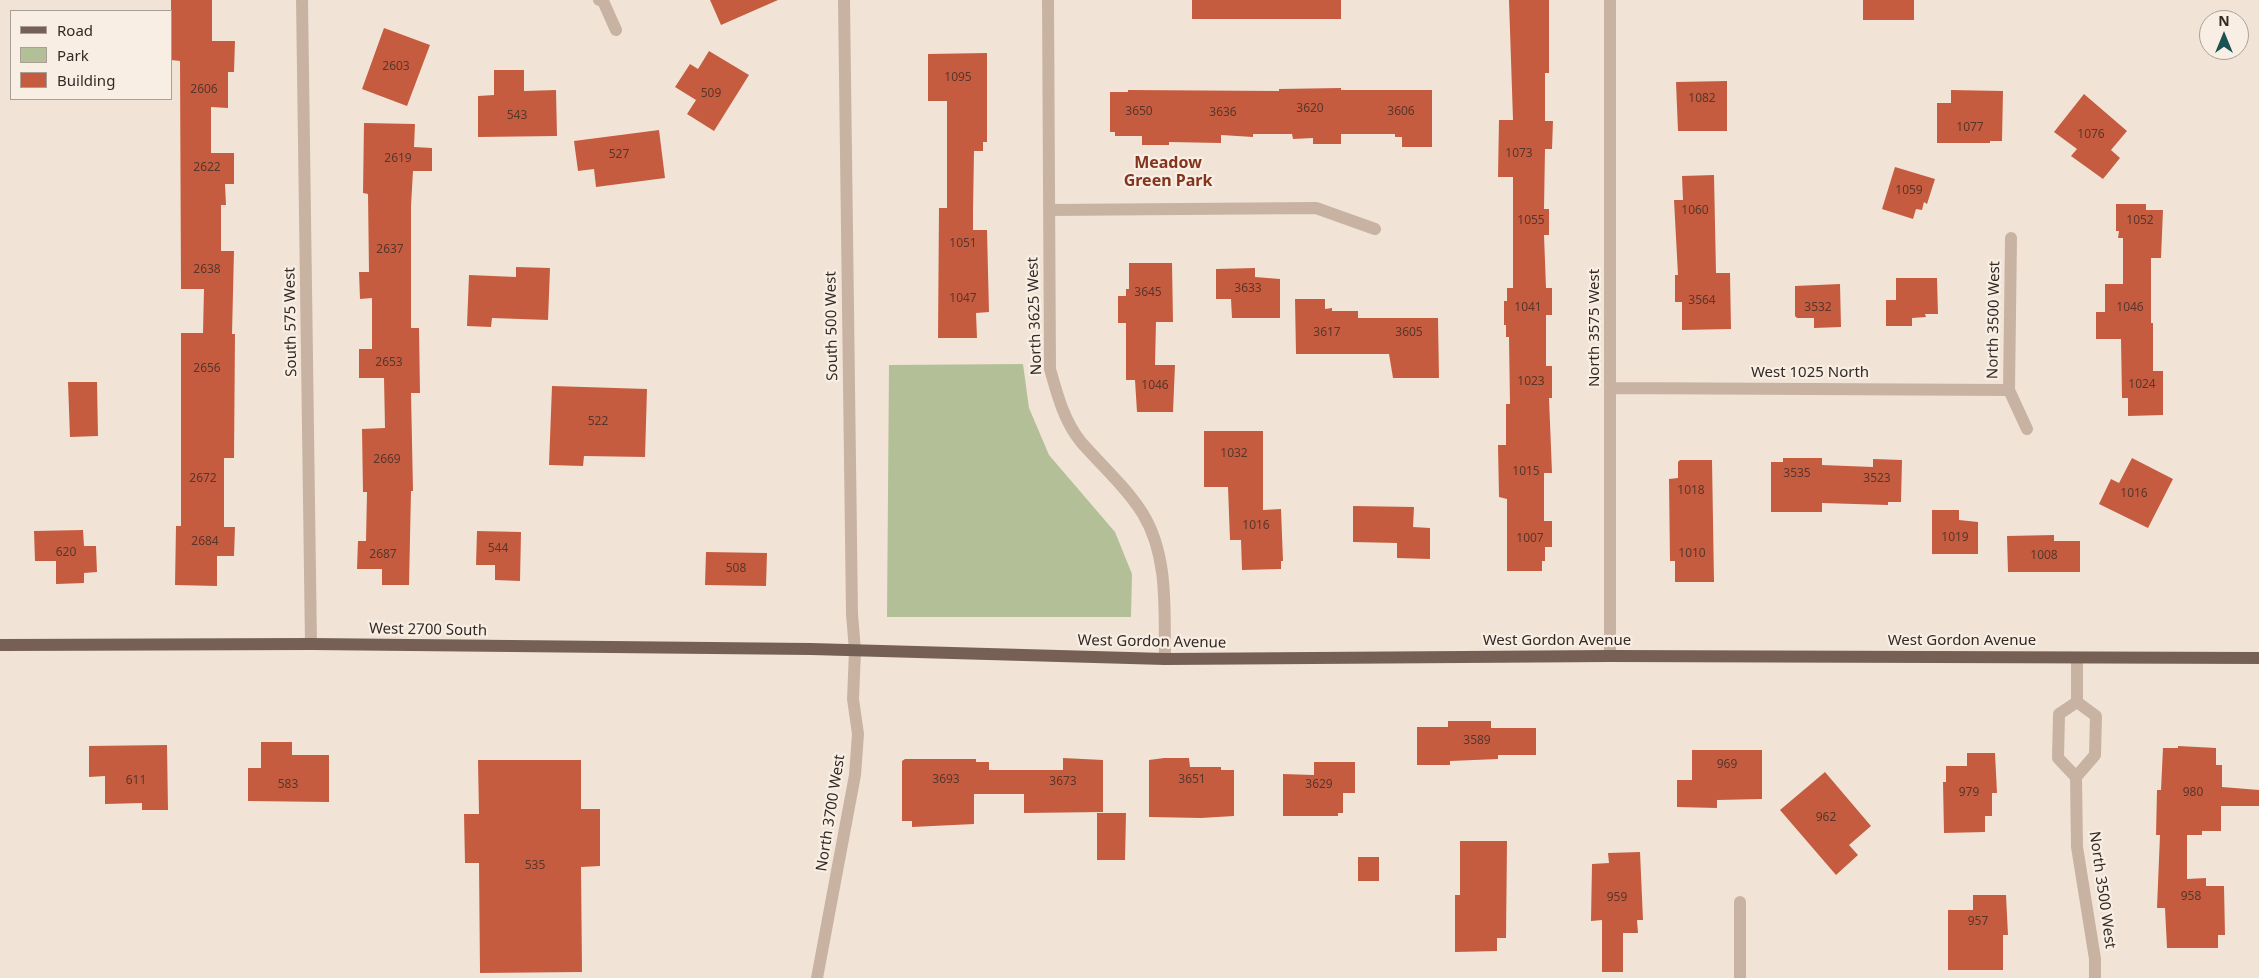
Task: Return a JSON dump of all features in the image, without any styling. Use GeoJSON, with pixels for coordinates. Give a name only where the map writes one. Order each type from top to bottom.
{"type":"FeatureCollection","features":[{"type":"Feature","properties":{"kind":"main road","name":"West 2700 South"},"geometry":{"type":"LineString","coordinates":[[0,645],[311,644],[855,651]]}},
{"type":"Feature","properties":{"kind":"main road","name":"West Gordon Avenue"},"geometry":{"type":"LineString","coordinates":[[855,651],[1165,659],[1610,656],[2259,658]]}},
{"type":"Feature","properties":{"kind":"street","name":"South 575 West"},"geometry":{"type":"LineString","coordinates":[[302,0],[311,644]]}},
{"type":"Feature","properties":{"kind":"street"},"geometry":{"type":"LineString","coordinates":[[599,0],[603,1],[616,30]]}},
{"type":"Feature","properties":{"kind":"street","name":"South 500 West"},"geometry":{"type":"LineString","coordinates":[[844,0],[852,614],[855,651]]}},
{"type":"Feature","properties":{"kind":"street","name":"North 3625 West"},"geometry":{"type":"LineString","coordinates":[[1048,0],[1050,369],[1059,403],[1080,440],[1119,482],[1138,508],[1155,542],[1164,581],[1165,659]]}},
{"type":"Feature","properties":{"kind":"street","name":"North 3575 West"},"geometry":{"type":"LineString","coordinates":[[1610,0],[1612,388],[1610,656]]}},
{"type":"Feature","properties":{"kind":"street"},"geometry":{"type":"LineString","coordinates":[[1049,210],[1316,208],[1375,229]]}},
{"type":"Feature","properties":{"kind":"street","name":"North 3500 West"},"geometry":{"type":"LineString","coordinates":[[2011,238],[2009,390],[2027,429]]}},
{"type":"Feature","properties":{"kind":"street","name":"West 1025 North"},"geometry":{"type":"LineString","coordinates":[[1612,388],[2009,390]]}},
{"type":"Feature","properties":{"kind":"street","name":"North 3700 West"},"geometry":{"type":"LineString","coordinates":[[818,978],[854,784],[858,734],[854,699],[855,651]]}},
{"type":"Feature","properties":{"kind":"street"},"geometry":{"type":"LineString","coordinates":[[2077,658],[2077,702]]}},
{"type":"Feature","properties":{"kind":"street"},"geometry":{"type":"LineString","coordinates":[[2077,702],[2096,716],[2095,755],[2076,777],[2058,758],[2058,714],[2077,702]]}},
{"type":"Feature","properties":{"kind":"street","name":"North 3500 West"},"geometry":{"type":"LineString","coordinates":[[2076,777],[2077,847],[2095,959],[2095,978]]}},
{"type":"Feature","properties":{"kind":"street"},"geometry":{"type":"LineString","coordinates":[[1740,902],[1740,978]]}},
{"type":"Feature","properties":{"kind":"green space"},"geometry":{"type":"Polygon","coordinates":[[[1023,364],[1029,408],[1049,455],[1115,532],[1132,574],[1131,617],[887,617],[889,365],[1023,364]]]}},
{"type":"Feature","properties":{"kind":"building"},"geometry":{"type":"Polygon","coordinates":[[[171,0],[212,0],[212,41],[235,41],[234,72],[228,72],[228,108],[211,107],[211,153],[234,153],[234,184],[225,184],[226,205],[221,205],[221,251],[234,251],[232,334],[235,334],[234,458],[224,458],[224,527],[235,527],[234,556],[217,556],[217,586],[175,585],[176,526],[181,526],[181,333],[203,333],[204,289],[181,289],[180,61],[172,60],[171,0]]]}},
{"type":"Feature","properties":{"kind":"building"},"geometry":{"type":"Polygon","coordinates":[[[710,0],[778,0],[721,25],[710,0]]]}},
{"type":"Feature","properties":{"kind":"building"},"geometry":{"type":"Polygon","coordinates":[[[1192,0],[1341,0],[1341,19],[1192,19],[1192,0]]]}},
{"type":"Feature","properties":{"kind":"building"},"geometry":{"type":"Polygon","coordinates":[[[1509,0],[1549,0],[1549,73],[1545,73],[1545,121],[1553,121],[1552,149],[1545,149],[1544,209],[1549,209],[1549,235],[1544,235],[1546,288],[1552,288],[1552,315],[1546,315],[1546,366],[1552,366],[1552,398],[1549,398],[1552,473],[1544,473],[1544,521],[1552,521],[1552,547],[1545,547],[1545,561],[1542,561],[1542,571],[1507,571],[1507,499],[1499,497],[1498,445],[1506,445],[1506,404],[1510,404],[1509,337],[1506,337],[1506,325],[1504,325],[1504,301],[1507,301],[1507,288],[1513,288],[1513,177],[1498,177],[1499,120],[1513,120],[1509,0]]]}},
{"type":"Feature","properties":{"kind":"building"},"geometry":{"type":"Polygon","coordinates":[[[1863,0],[1914,0],[1914,20],[1863,20],[1863,0]]]}},
{"type":"Feature","properties":{"kind":"building"},"geometry":{"type":"Polygon","coordinates":[[[384,28],[430,45],[407,106],[362,89],[384,28]]]}},
{"type":"Feature","properties":{"kind":"building"},"geometry":{"type":"Polygon","coordinates":[[[709,51],[749,75],[714,131],[687,114],[696,100],[675,87],[690,64],[698,69],[709,51]]]}},
{"type":"Feature","properties":{"kind":"building"},"geometry":{"type":"Polygon","coordinates":[[[987,53],[987,142],[983,142],[983,151],[974,151],[973,230],[987,230],[989,312],[976,313],[977,338],[938,338],[939,208],[947,208],[947,101],[928,101],[928,54],[987,53]]]}},
{"type":"Feature","properties":{"kind":"building"},"geometry":{"type":"Polygon","coordinates":[[[494,70],[524,70],[524,91],[556,90],[557,136],[478,137],[478,96],[494,95],[494,70]]]}},
{"type":"Feature","properties":{"kind":"building"},"geometry":{"type":"Polygon","coordinates":[[[1727,81],[1727,131],[1678,131],[1676,82],[1727,81]]]}},
{"type":"Feature","properties":{"kind":"building"},"geometry":{"type":"Polygon","coordinates":[[[1341,88],[1341,90],[1432,90],[1432,147],[1402,147],[1402,137],[1395,137],[1395,134],[1341,134],[1341,144],[1313,144],[1313,138],[1293,139],[1292,134],[1253,134],[1253,137],[1221,135],[1221,143],[1169,142],[1169,145],[1142,145],[1142,136],[1115,136],[1115,132],[1110,132],[1110,92],[1128,92],[1128,90],[1279,91],[1279,89],[1341,88]]]}},
{"type":"Feature","properties":{"kind":"building"},"geometry":{"type":"Polygon","coordinates":[[[1951,90],[2003,91],[2002,141],[1990,141],[1990,143],[1937,143],[1937,103],[1951,103],[1951,90]]]}},
{"type":"Feature","properties":{"kind":"building"},"geometry":{"type":"Polygon","coordinates":[[[2084,94],[2127,131],[2111,150],[2120,158],[2103,179],[2071,156],[2077,149],[2054,132],[2084,94]]]}},
{"type":"Feature","properties":{"kind":"building"},"geometry":{"type":"Polygon","coordinates":[[[364,123],[415,124],[414,147],[432,148],[432,171],[413,171],[411,206],[411,328],[419,328],[420,393],[411,393],[413,491],[411,491],[409,585],[382,585],[382,569],[357,569],[358,541],[366,541],[367,492],[363,492],[362,429],[385,428],[384,378],[359,378],[359,349],[372,349],[372,298],[360,299],[359,272],[369,272],[368,194],[363,193],[364,123]]]}},
{"type":"Feature","properties":{"kind":"building"},"geometry":{"type":"Polygon","coordinates":[[[659,130],[665,178],[596,187],[594,169],[578,171],[574,141],[659,130]]]}},
{"type":"Feature","properties":{"kind":"building"},"geometry":{"type":"Polygon","coordinates":[[[1895,167],[1935,179],[1927,204],[1924,202],[1922,210],[1916,209],[1913,219],[1882,209],[1895,167]]]}},
{"type":"Feature","properties":{"kind":"building"},"geometry":{"type":"Polygon","coordinates":[[[1714,175],[1716,273],[1730,273],[1731,329],[1682,330],[1682,302],[1675,302],[1675,275],[1678,275],[1674,200],[1683,200],[1682,176],[1714,175]]]}},
{"type":"Feature","properties":{"kind":"building"},"geometry":{"type":"Polygon","coordinates":[[[2116,204],[2146,204],[2146,210],[2163,210],[2161,258],[2151,258],[2151,323],[2153,323],[2153,371],[2163,371],[2163,415],[2128,416],[2128,398],[2122,398],[2121,339],[2096,339],[2096,312],[2105,312],[2105,284],[2123,284],[2123,238],[2118,238],[2119,231],[2116,231],[2116,204]]]}},
{"type":"Feature","properties":{"kind":"building"},"geometry":{"type":"Polygon","coordinates":[[[1129,263],[1172,263],[1173,322],[1156,322],[1155,365],[1175,365],[1173,412],[1137,412],[1135,380],[1126,380],[1126,323],[1118,323],[1118,296],[1126,296],[1126,289],[1129,289],[1129,263]]]}},
{"type":"Feature","properties":{"kind":"building"},"geometry":{"type":"Polygon","coordinates":[[[516,267],[550,268],[548,320],[492,318],[491,327],[467,326],[469,275],[516,277],[516,267]]]}},
{"type":"Feature","properties":{"kind":"building"},"geometry":{"type":"Polygon","coordinates":[[[1255,268],[1255,277],[1280,279],[1280,318],[1232,318],[1231,299],[1216,299],[1216,269],[1255,268]]]}},
{"type":"Feature","properties":{"kind":"building"},"geometry":{"type":"Polygon","coordinates":[[[1896,278],[1937,278],[1938,314],[1925,314],[1926,317],[1912,318],[1912,326],[1886,326],[1886,300],[1896,300],[1896,278]]]}},
{"type":"Feature","properties":{"kind":"building"},"geometry":{"type":"Polygon","coordinates":[[[1840,284],[1841,327],[1814,328],[1814,318],[1797,318],[1795,316],[1795,286],[1840,284]]]}},
{"type":"Feature","properties":{"kind":"building"},"geometry":{"type":"Polygon","coordinates":[[[1295,299],[1325,299],[1325,309],[1332,308],[1332,311],[1358,311],[1358,318],[1438,318],[1439,378],[1393,378],[1389,354],[1296,354],[1295,299]]]}},
{"type":"Feature","properties":{"kind":"building"},"geometry":{"type":"Polygon","coordinates":[[[68,382],[97,382],[98,436],[70,437],[68,382]]]}},
{"type":"Feature","properties":{"kind":"building"},"geometry":{"type":"Polygon","coordinates":[[[552,386],[647,389],[645,457],[584,456],[583,466],[549,465],[552,386]]]}},
{"type":"Feature","properties":{"kind":"building"},"geometry":{"type":"Polygon","coordinates":[[[1204,431],[1263,431],[1263,510],[1281,509],[1283,561],[1281,561],[1281,569],[1242,570],[1241,540],[1230,540],[1228,487],[1204,487],[1204,431]]]}},
{"type":"Feature","properties":{"kind":"building"},"geometry":{"type":"Polygon","coordinates":[[[1783,458],[1822,458],[1822,465],[1873,467],[1873,459],[1902,460],[1901,502],[1888,502],[1888,505],[1822,503],[1822,512],[1771,512],[1771,462],[1783,462],[1783,458]]]}},
{"type":"Feature","properties":{"kind":"building"},"geometry":{"type":"Polygon","coordinates":[[[2132,458],[2173,479],[2148,528],[2099,504],[2111,479],[2119,483],[2132,458]]]}},
{"type":"Feature","properties":{"kind":"building"},"geometry":{"type":"Polygon","coordinates":[[[1680,460],[1712,460],[1714,582],[1675,582],[1675,561],[1670,561],[1669,479],[1678,478],[1678,462],[1680,460]]]}},
{"type":"Feature","properties":{"kind":"building"},"geometry":{"type":"Polygon","coordinates":[[[1353,506],[1414,507],[1413,527],[1430,528],[1430,559],[1397,558],[1397,543],[1353,542],[1353,506]]]}},
{"type":"Feature","properties":{"kind":"building"},"geometry":{"type":"Polygon","coordinates":[[[1932,510],[1959,510],[1959,520],[1978,522],[1978,554],[1932,554],[1932,510]]]}},
{"type":"Feature","properties":{"kind":"building"},"geometry":{"type":"Polygon","coordinates":[[[83,530],[84,546],[96,546],[97,572],[84,573],[84,583],[56,584],[56,561],[35,561],[34,531],[83,530]]]}},
{"type":"Feature","properties":{"kind":"building"},"geometry":{"type":"Polygon","coordinates":[[[477,531],[521,532],[520,581],[495,580],[495,565],[476,565],[477,531]]]}},
{"type":"Feature","properties":{"kind":"building"},"geometry":{"type":"Polygon","coordinates":[[[2054,535],[2054,541],[2080,541],[2080,572],[2008,572],[2007,536],[2054,535]]]}},
{"type":"Feature","properties":{"kind":"building"},"geometry":{"type":"Polygon","coordinates":[[[706,552],[767,553],[766,586],[705,585],[706,552]]]}},
{"type":"Feature","properties":{"kind":"building"},"geometry":{"type":"Polygon","coordinates":[[[1448,721],[1491,721],[1491,728],[1536,728],[1536,755],[1498,755],[1498,759],[1450,761],[1450,765],[1417,765],[1417,727],[1448,727],[1448,721]]]}},
{"type":"Feature","properties":{"kind":"building"},"geometry":{"type":"Polygon","coordinates":[[[261,742],[292,742],[292,755],[329,755],[329,802],[248,801],[248,768],[261,768],[261,742]]]}},
{"type":"Feature","properties":{"kind":"building"},"geometry":{"type":"Polygon","coordinates":[[[167,745],[168,810],[142,810],[142,803],[105,804],[105,776],[89,777],[89,746],[167,745]]]}},
{"type":"Feature","properties":{"kind":"building"},"geometry":{"type":"Polygon","coordinates":[[[2178,746],[2216,748],[2216,765],[2222,765],[2222,787],[2259,790],[2259,806],[2221,806],[2221,831],[2202,831],[2202,835],[2187,835],[2187,879],[2206,878],[2206,886],[2224,886],[2225,935],[2218,935],[2218,948],[2167,948],[2165,908],[2157,908],[2160,835],[2156,835],[2157,790],[2161,790],[2163,748],[2178,748],[2178,746]]]}},
{"type":"Feature","properties":{"kind":"building"},"geometry":{"type":"Polygon","coordinates":[[[1692,750],[1762,750],[1762,799],[1717,800],[1717,808],[1677,807],[1677,780],[1692,780],[1692,750]]]}},
{"type":"Feature","properties":{"kind":"building"},"geometry":{"type":"Polygon","coordinates":[[[1967,753],[1995,753],[1997,793],[1992,793],[1992,816],[1985,816],[1985,832],[1944,833],[1943,782],[1946,782],[1946,766],[1967,766],[1967,753]]]}},
{"type":"Feature","properties":{"kind":"building"},"geometry":{"type":"Polygon","coordinates":[[[1063,758],[1103,760],[1103,812],[1024,813],[1024,794],[974,794],[974,824],[912,827],[912,821],[902,821],[902,761],[905,759],[976,759],[976,762],[989,762],[989,770],[1063,770],[1063,758]]]}},
{"type":"Feature","properties":{"kind":"building"},"geometry":{"type":"Polygon","coordinates":[[[1189,758],[1190,767],[1221,767],[1221,770],[1234,770],[1234,816],[1201,818],[1149,817],[1149,760],[1189,758]]]}},
{"type":"Feature","properties":{"kind":"building"},"geometry":{"type":"Polygon","coordinates":[[[478,760],[581,760],[581,809],[600,809],[600,866],[581,867],[582,972],[480,973],[479,863],[465,863],[464,814],[479,814],[478,760]]]}},
{"type":"Feature","properties":{"kind":"building"},"geometry":{"type":"Polygon","coordinates":[[[1314,762],[1355,762],[1355,793],[1343,793],[1343,813],[1338,813],[1338,816],[1283,816],[1283,774],[1314,775],[1314,762]]]}},
{"type":"Feature","properties":{"kind":"building"},"geometry":{"type":"Polygon","coordinates":[[[1825,772],[1871,826],[1849,845],[1858,855],[1836,875],[1780,810],[1825,772]]]}},
{"type":"Feature","properties":{"kind":"building"},"geometry":{"type":"Polygon","coordinates":[[[1097,813],[1126,813],[1125,860],[1097,860],[1097,813]]]}},
{"type":"Feature","properties":{"kind":"building"},"geometry":{"type":"Polygon","coordinates":[[[1460,841],[1507,841],[1506,938],[1497,938],[1497,951],[1455,952],[1455,895],[1460,895],[1460,841]]]}},
{"type":"Feature","properties":{"kind":"building"},"geometry":{"type":"Polygon","coordinates":[[[1640,852],[1643,920],[1637,920],[1638,933],[1623,933],[1623,972],[1602,972],[1602,920],[1591,921],[1592,864],[1609,863],[1608,853],[1640,852]]]}},
{"type":"Feature","properties":{"kind":"building"},"geometry":{"type":"Polygon","coordinates":[[[1358,857],[1379,857],[1379,881],[1358,881],[1358,857]]]}},
{"type":"Feature","properties":{"kind":"building"},"geometry":{"type":"Polygon","coordinates":[[[1973,895],[2006,895],[2008,935],[2003,935],[2003,970],[1948,970],[1948,910],[1973,910],[1973,895]]]}},
{"type":"Feature","properties":{"kind":"district","name":"Meadow Green Park"},"geometry":{"type":"Point","coordinates":[1168,172]}}]}
